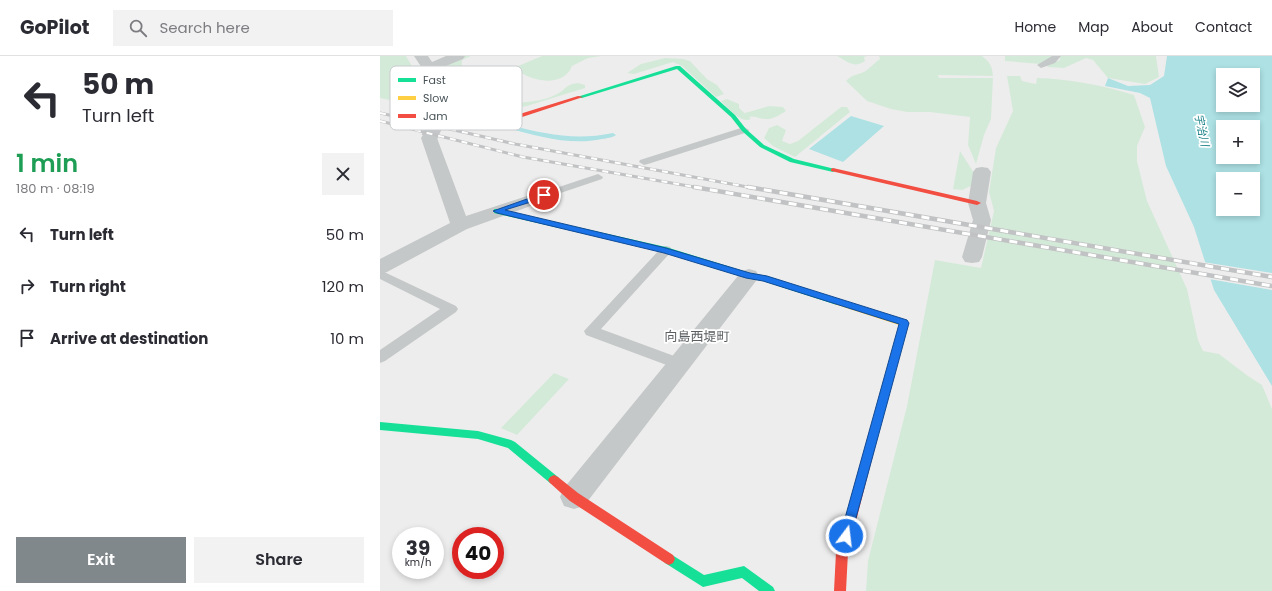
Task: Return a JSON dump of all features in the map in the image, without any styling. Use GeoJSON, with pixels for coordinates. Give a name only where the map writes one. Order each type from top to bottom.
{"type":"FeatureCollection","features":[{"type":"Feature","properties":{"kind":"street"},"geometry":{"type":"LineString","coordinates":[[421,56],[428,66]]}},
{"type":"Feature","properties":{"kind":"street"},"geometry":{"type":"LineString","coordinates":[[434,66],[458,56]]}},
{"type":"Feature","properties":{"kind":"street"},"geometry":{"type":"LineString","coordinates":[[522,115],[678,67],[733,116],[744,130],[762,146],[792,161],[977,203]]}},
{"type":"Feature","properties":{"kind":"street"},"geometry":{"type":"LineString","coordinates":[[429,138],[460,224]]}},
{"type":"Feature","properties":{"kind":"street"},"geometry":{"type":"LineString","coordinates":[[972,258],[982,220],[977,203],[982,172]]}},
{"type":"Feature","properties":{"kind":"street"},"geometry":{"type":"LineString","coordinates":[[380,267],[441,236],[460,224],[530,200]]}},
{"type":"Feature","properties":{"kind":"street"},"geometry":{"type":"LineString","coordinates":[[497,211],[666,250],[749,276],[764,278],[904,323],[842,552],[840,591]]}},
{"type":"Feature","properties":{"kind":"street"},"geometry":{"type":"LineString","coordinates":[[574,497],[749,276]]}},
{"type":"Feature","properties":{"kind":"street"},"geometry":{"type":"LineString","coordinates":[[380,426],[478,434],[512,444],[574,497],[703,581],[744,572],[769,591]]}},
{"type":"Feature","properties":{"kind":"lane"},"geometry":{"type":"LineString","coordinates":[[1041,65],[1052,61],[1057,56]]}},
{"type":"Feature","properties":{"kind":"lane"},"geometry":{"type":"LineString","coordinates":[[644,162],[744,130]]}},
{"type":"Feature","properties":{"kind":"lane"},"geometry":{"type":"LineString","coordinates":[[530,200],[598,177]]}},
{"type":"Feature","properties":{"kind":"lane"},"geometry":{"type":"LineString","coordinates":[[666,250],[591,331],[680,364]]}},
{"type":"Feature","properties":{"kind":"lane"},"geometry":{"type":"LineString","coordinates":[[380,274],[451,309],[380,357]]}},
{"type":"Feature","properties":{"kind":"green space"},"geometry":{"type":"Polygon","coordinates":[[[380,56],[406,56],[412,66],[390,66],[390,100],[380,98],[380,56]]]}},
{"type":"Feature","properties":{"kind":"green space"},"geometry":{"type":"Polygon","coordinates":[[[461,56],[471,56],[462,60],[462,66],[444,66],[448,61],[461,56]]]}},
{"type":"Feature","properties":{"kind":"green space"},"geometry":{"type":"Polygon","coordinates":[[[542,56],[601,56],[588,58],[572,66],[568,73],[563,77],[549,81],[526,75],[522,73],[522,66],[518,66],[542,56]]]}},
{"type":"Feature","properties":{"kind":"green space"},"geometry":{"type":"Polygon","coordinates":[[[837,56],[867,56],[864,57],[865,61],[854,64],[837,56]]]}},
{"type":"Feature","properties":{"kind":"green space"},"geometry":{"type":"Polygon","coordinates":[[[879,56],[982,56],[987,60],[990,64],[993,76],[938,75],[939,78],[993,78],[991,119],[984,135],[976,164],[968,145],[970,117],[930,112],[907,112],[891,109],[867,101],[846,81],[849,78],[867,70],[880,59],[879,56]]]}},
{"type":"Feature","properties":{"kind":"green space"},"geometry":{"type":"Polygon","coordinates":[[[1005,56],[1053,56],[1040,64],[1005,61],[1005,56]]]}},
{"type":"Feature","properties":{"kind":"green space"},"geometry":{"type":"Polygon","coordinates":[[[1060,56],[1156,56],[1159,77],[1145,84],[1108,78],[1093,60],[1086,58],[1064,68],[1047,67],[1049,64],[1060,60],[1060,56]]]}},
{"type":"Feature","properties":{"kind":"green space"},"geometry":{"type":"Polygon","coordinates":[[[665,58],[690,61],[707,79],[717,85],[724,94],[716,97],[682,66],[673,62],[634,74],[627,73],[641,64],[665,58]]]}},
{"type":"Feature","properties":{"kind":"green space"},"geometry":{"type":"Polygon","coordinates":[[[1007,76],[1020,76],[1022,81],[1036,84],[1037,78],[1074,81],[1098,85],[1134,95],[1145,127],[1137,146],[1137,161],[1147,201],[1187,289],[1198,340],[1203,351],[1219,354],[1262,385],[1272,409],[1272,591],[866,591],[868,561],[907,406],[935,260],[981,268],[994,211],[989,192],[996,148],[1013,111],[1007,76]]]}},
{"type":"Feature","properties":{"kind":"green space"},"geometry":{"type":"Polygon","coordinates":[[[578,83],[585,85],[585,88],[522,107],[522,102],[550,97],[570,85],[578,83]]]}},
{"type":"Feature","properties":{"kind":"green space"},"geometry":{"type":"Polygon","coordinates":[[[727,99],[739,104],[739,108],[747,115],[745,113],[769,106],[783,107],[786,111],[771,119],[749,117],[751,119],[747,120],[739,117],[721,101],[727,99]]]}},
{"type":"Feature","properties":{"kind":"green space"},"geometry":{"type":"Polygon","coordinates":[[[841,107],[847,107],[850,112],[795,157],[773,146],[764,138],[769,128],[777,125],[786,130],[782,141],[790,144],[798,141],[841,107]]]}},
{"type":"Feature","properties":{"kind":"green space"},"geometry":{"type":"Polygon","coordinates":[[[960,151],[974,173],[973,185],[962,190],[953,189],[960,151]]]}},
{"type":"Feature","properties":{"kind":"green space"},"geometry":{"type":"Polygon","coordinates":[[[554,373],[569,379],[517,435],[501,428],[554,373]]]}},
{"type":"Feature","properties":{"kind":"water","name":"宇治川"},"geometry":{"type":"Polygon","coordinates":[[[1167,56],[1272,56],[1272,386],[1214,290],[1194,227],[1166,166],[1150,98],[1140,93],[1105,86],[1108,78],[1128,86],[1150,85],[1164,76],[1167,56]]]}},
{"type":"Feature","properties":{"kind":"water"},"geometry":{"type":"Polygon","coordinates":[[[851,116],[884,126],[843,162],[809,149],[851,116]]]}},
{"type":"Feature","properties":{"kind":"pier"},"geometry":{"type":"Polygon","coordinates":[[[1203,262],[1272,273],[1272,290],[1209,279],[1203,262]]]}},
{"type":"Feature","properties":{"kind":"waterway"},"geometry":{"type":"LineString","coordinates":[[522,130],[548,136],[573,139],[599,138],[613,135]]}},
{"type":"Feature","properties":{"kind":"tunnel"},"geometry":{"type":"LineString","coordinates":[[429,138],[432,130]]}},
{"type":"Feature","properties":{"kind":"railway"},"geometry":{"type":"LineString","coordinates":[[380,113],[390,115]]}},
{"type":"Feature","properties":{"kind":"railway"},"geometry":{"type":"LineString","coordinates":[[380,121],[390,124]]}},
{"type":"Feature","properties":{"kind":"railway"},"geometry":{"type":"LineString","coordinates":[[416,130],[523,157],[700,188]]}},
{"type":"Feature","properties":{"kind":"railway"},"geometry":{"type":"LineString","coordinates":[[454,130],[515,144],[753,188]]}},
{"type":"Feature","properties":{"kind":"railway"},"geometry":{"type":"LineString","coordinates":[[694,187],[1272,286]]}},
{"type":"Feature","properties":{"kind":"railway"},"geometry":{"type":"LineString","coordinates":[[748,187],[1272,277]]}},
{"type":"Feature","properties":{"kind":"traffic: fast"},"geometry":{"type":"LineString","coordinates":[[580,97],[678,67],[733,116],[744,130],[762,146],[792,161],[833,170]]}},
{"type":"Feature","properties":{"kind":"traffic: fast"},"geometry":{"type":"LineString","coordinates":[[497,211],[666,250],[749,276],[764,278],[837,302]]}},
{"type":"Feature","properties":{"kind":"traffic: fast"},"geometry":{"type":"LineString","coordinates":[[380,426],[478,435],[511,445],[554,480]]}},
{"type":"Feature","properties":{"kind":"traffic: fast"},"geometry":{"type":"LineString","coordinates":[[669,559],[703,581],[744,572],[769,591]]}},
{"type":"Feature","properties":{"kind":"traffic: slow"},"geometry":{"type":"LineString","coordinates":[[837,302],[904,323],[873,436]]}},
{"type":"Feature","properties":{"kind":"traffic: jam"},"geometry":{"type":"LineString","coordinates":[[522,115],[580,97]]}},
{"type":"Feature","properties":{"kind":"traffic: jam"},"geometry":{"type":"LineString","coordinates":[[833,170],[977,203]]}},
{"type":"Feature","properties":{"kind":"traffic: jam"},"geometry":{"type":"LineString","coordinates":[[840,591],[842,552],[873,436]]}},
{"type":"Feature","properties":{"kind":"traffic: jam"},"geometry":{"type":"LineString","coordinates":[[554,480],[574,497],[669,559]]}},
{"type":"Feature","properties":{"kind":"district","name":"向島西堤町"},"geometry":{"type":"Point","coordinates":[697,336]}},
{"type":"Feature","properties":{"kind":"route"},"geometry":{"type":"LineString","coordinates":[[544,195],[497,211],[666,250],[749,276],[764,278],[904,323],[846,536]]}}]}
